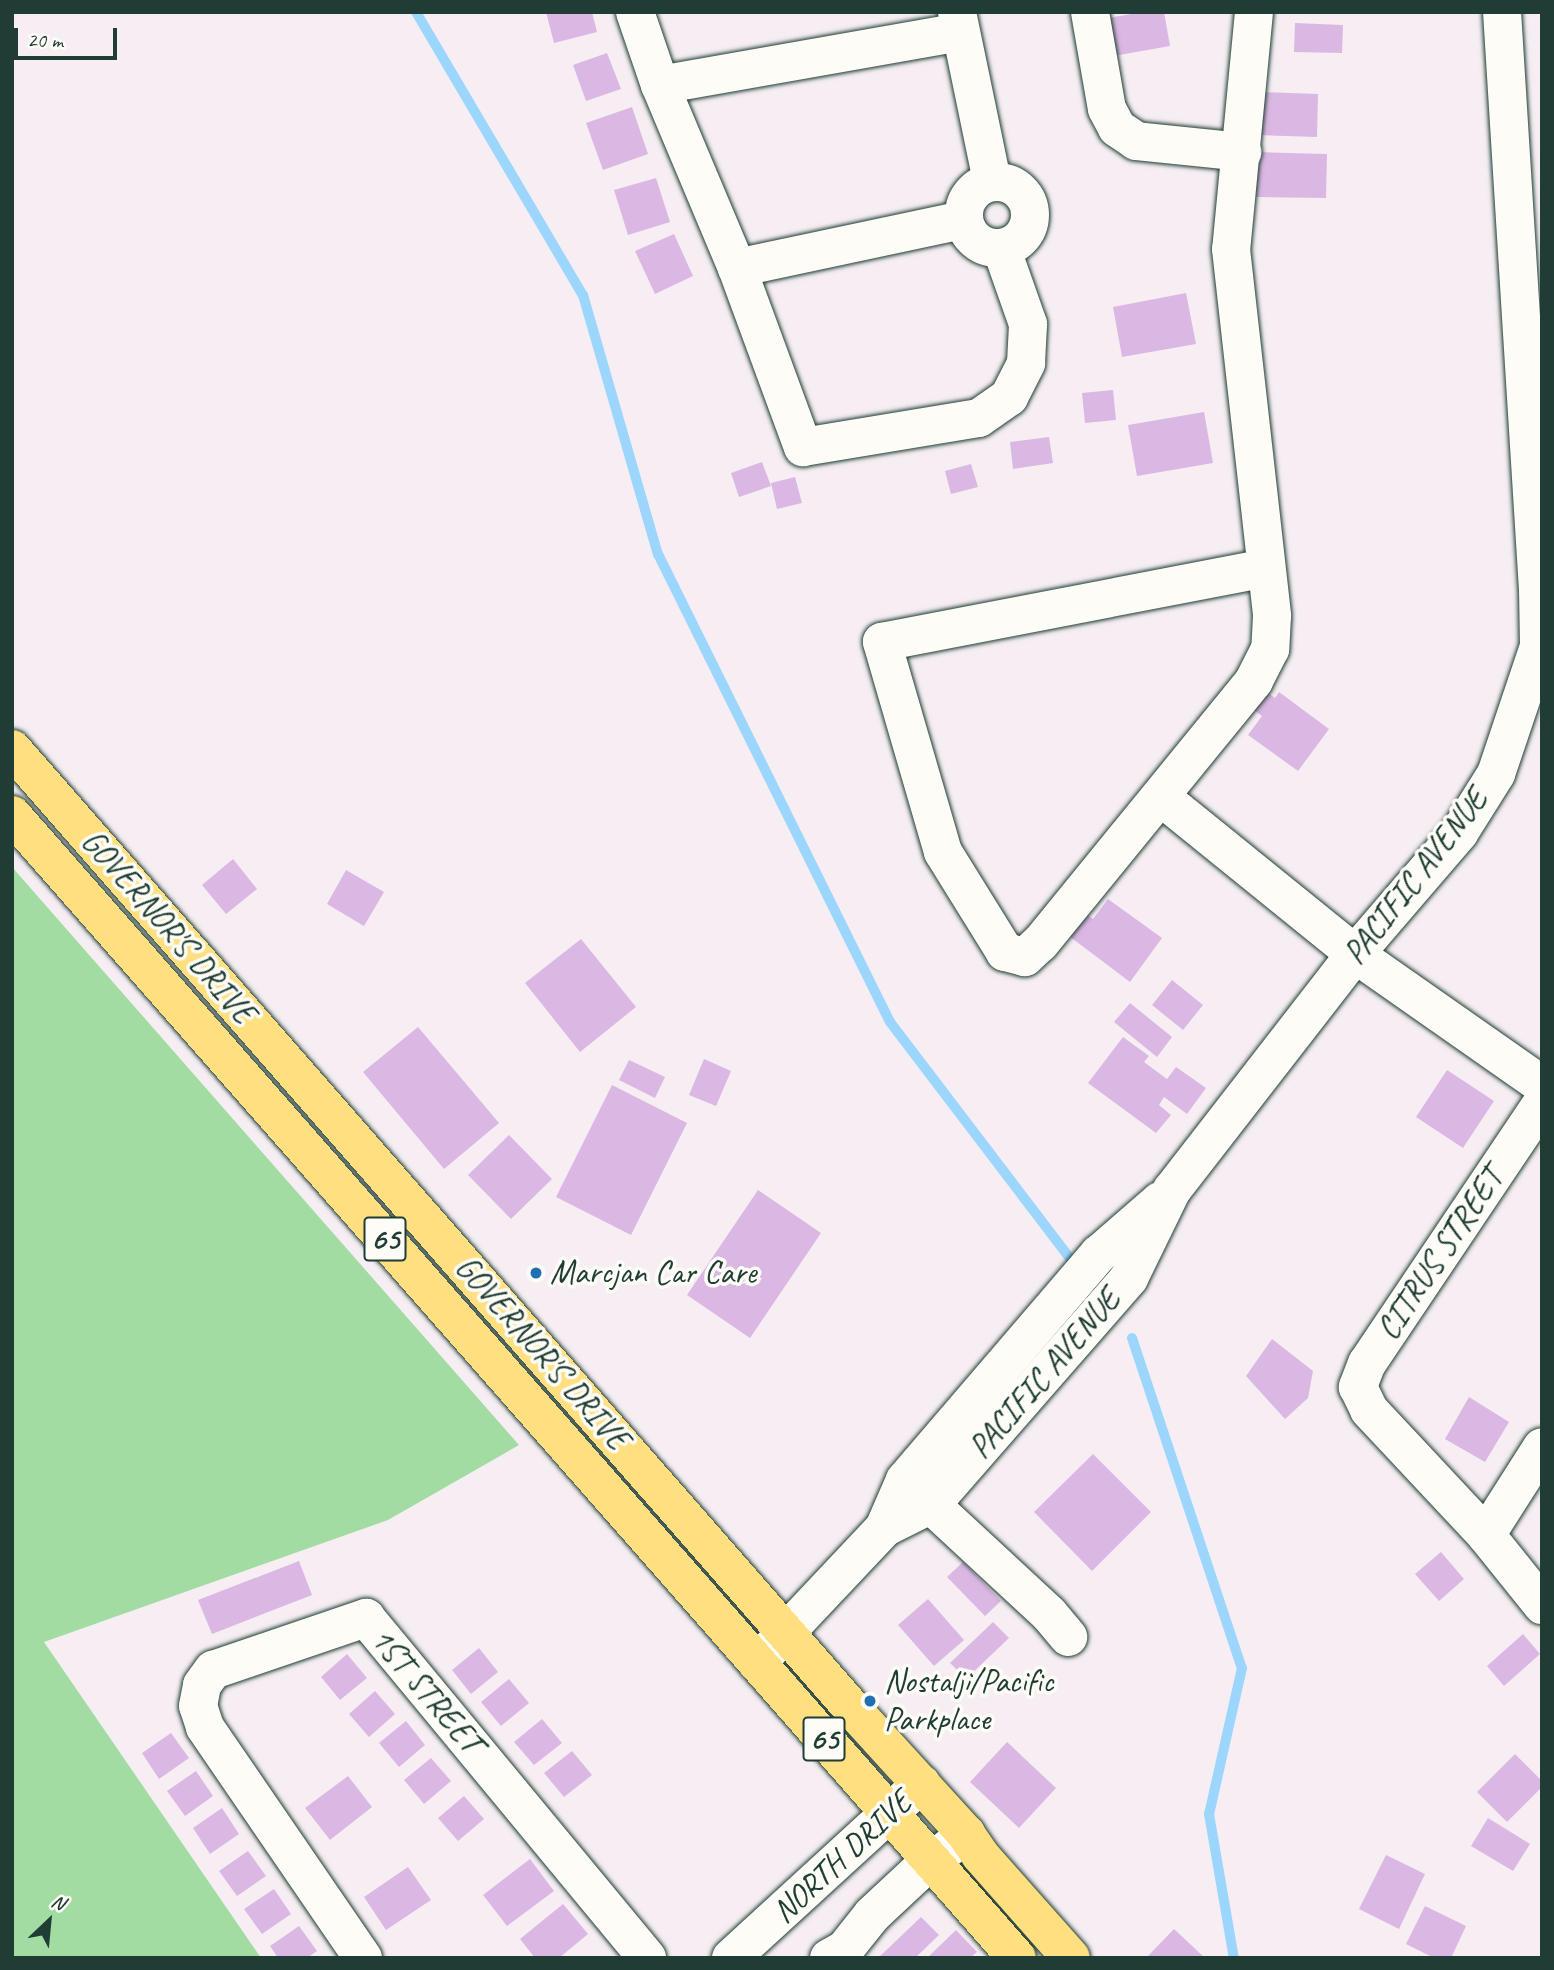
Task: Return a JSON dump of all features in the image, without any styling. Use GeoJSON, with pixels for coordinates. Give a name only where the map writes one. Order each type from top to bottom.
{"type":"FeatureCollection","features":[{"type":"Feature","properties":{"kind":"highway","name":"GOVERNOR'S DRIVE"},"geometry":{"type":"LineString","coordinates":[[12,749],[966,1834],[1071,1958]]}},
{"type":"Feature","properties":{"kind":"highway","name":"GOVERNOR'S DRIVE"},"geometry":{"type":"LineString","coordinates":[[12,815],[1017,1958]]}},
{"type":"Feature","properties":{"kind":"street"},"geometry":{"type":"LineString","coordinates":[[635,12],[660,85],[737,268],[803,447],[979,418],[1009,397],[1026,363],[1028,324],[1002,250]]}},
{"type":"Feature","properties":{"kind":"street"},"geometry":{"type":"LineString","coordinates":[[1090,12],[1107,109],[1117,128],[1136,141],[1242,152]]}},
{"type":"Feature","properties":{"kind":"street"},"geometry":{"type":"LineString","coordinates":[[1254,12],[1231,249],[1272,616],[1270,649],[1254,681],[1040,943],[1025,957],[1005,952],[943,852],[882,642],[1265,568]]}},
{"type":"Feature","properties":{"kind":"street","name":"PACIFIC AVENUE"},"geometry":{"type":"LineString","coordinates":[[918,1492],[949,1427],[1103,1251],[1172,1190],[1354,954],[1459,833],[1496,774],[1530,697],[1539,646],[1538,590],[1502,12]]}},
{"type":"Feature","properties":{"kind":"street"},"geometry":{"type":"LineString","coordinates":[[660,85],[959,22],[992,181]]}},
{"type":"Feature","properties":{"kind":"street"},"geometry":{"type":"LineString","coordinates":[[992,181],[1018,187],[1032,210],[1026,236],[1002,250],[976,243],[962,220],[969,194],[992,181]]}},
{"type":"Feature","properties":{"kind":"street"},"geometry":{"type":"LineString","coordinates":[[737,268],[962,220]]}},
{"type":"Feature","properties":{"kind":"street"},"geometry":{"type":"LineString","coordinates":[[1161,797],[1354,954],[1542,1085]]}},
{"type":"Feature","properties":{"kind":"street","name":"CITRUS STREET"},"geometry":{"type":"LineString","coordinates":[[1486,1535],[1369,1410],[1358,1387],[1367,1363],[1542,1103]]}},
{"type":"Feature","properties":{"kind":"street","name":"PACIFIC AVENUE"},"geometry":{"type":"LineString","coordinates":[[757,1663],[918,1492],[978,1451],[1129,1278],[1172,1190]]}},
{"type":"Feature","properties":{"kind":"street"},"geometry":{"type":"LineString","coordinates":[[1063,1296],[1091,1321]]}},
{"type":"Feature","properties":{"kind":"street"},"geometry":{"type":"LineString","coordinates":[[949,1427],[978,1451]]}},
{"type":"Feature","properties":{"kind":"street"},"geometry":{"type":"LineString","coordinates":[[1542,1447],[1486,1535],[1542,1605]]}},
{"type":"Feature","properties":{"kind":"street"},"geometry":{"type":"LineString","coordinates":[[918,1492],[1049,1614],[1068,1637]]}},
{"type":"Feature","properties":{"kind":"street","name":"1ST STREET"},"geometry":{"type":"LineString","coordinates":[[363,1958],[205,1727],[198,1706],[202,1685],[213,1670],[366,1618],[647,1958]]}},
{"type":"Feature","properties":{"kind":"street","name":"NORTH DRIVE"},"geometry":{"type":"LineString","coordinates":[[731,1958],[921,1784]]}},
{"type":"Feature","properties":{"kind":"street","name":"NORTH DRIVE"},"geometry":{"type":"LineString","coordinates":[[830,1958],[845,1949],[872,1915],[931,1860],[966,1834]]}},
{"type":"Feature","properties":{"kind":"green space"},"geometry":{"type":"Polygon","coordinates":[[[12,867],[519,1445],[388,1520],[44,1642],[261,1958],[12,1958],[12,867]]]}},
{"type":"Feature","properties":{"kind":"building"},"geometry":{"type":"Polygon","coordinates":[[[546,12],[592,12],[597,32],[554,43],[546,12]]]}},
{"type":"Feature","properties":{"kind":"building"},"geometry":{"type":"Polygon","coordinates":[[[1143,12],[1164,12],[1170,46],[1108,57],[1102,19],[1143,12]]]}},
{"type":"Feature","properties":{"kind":"building"},"geometry":{"type":"Polygon","coordinates":[[[1295,23],[1343,25],[1342,53],[1294,52],[1295,23]]]}},
{"type":"Feature","properties":{"kind":"building"},"geometry":{"type":"Polygon","coordinates":[[[607,53],[621,89],[586,101],[573,65],[607,53]]]}},
{"type":"Feature","properties":{"kind":"building"},"geometry":{"type":"Polygon","coordinates":[[[1260,92],[1318,94],[1317,137],[1259,135],[1260,92]]]}},
{"type":"Feature","properties":{"kind":"building"},"geometry":{"type":"Polygon","coordinates":[[[632,107],[648,154],[603,170],[586,123],[632,107]]]}},
{"type":"Feature","properties":{"kind":"building"},"geometry":{"type":"Polygon","coordinates":[[[1256,152],[1327,154],[1326,198],[1256,197],[1256,152]]]}},
{"type":"Feature","properties":{"kind":"building"},"geometry":{"type":"Polygon","coordinates":[[[656,178],[670,222],[628,235],[614,190],[656,178]]]}},
{"type":"Feature","properties":{"kind":"building"},"geometry":{"type":"Polygon","coordinates":[[[674,234],[693,276],[655,294],[635,251],[674,234]]]}},
{"type":"Feature","properties":{"kind":"building"},"geometry":{"type":"Polygon","coordinates":[[[1186,293],[1196,344],[1122,357],[1113,307],[1186,293]]]}},
{"type":"Feature","properties":{"kind":"building"},"geometry":{"type":"Polygon","coordinates":[[[1113,390],[1116,420],[1085,423],[1082,393],[1113,390]]]}},
{"type":"Feature","properties":{"kind":"building"},"geometry":{"type":"Polygon","coordinates":[[[1204,412],[1213,463],[1137,476],[1128,425],[1204,412]]]}},
{"type":"Feature","properties":{"kind":"building"},"geometry":{"type":"Polygon","coordinates":[[[1049,437],[1053,463],[1013,469],[1010,442],[1049,437]]]}},
{"type":"Feature","properties":{"kind":"building"},"geometry":{"type":"Polygon","coordinates":[[[762,462],[771,486],[739,497],[731,473],[762,462]]]}},
{"type":"Feature","properties":{"kind":"building"},"geometry":{"type":"Polygon","coordinates":[[[971,464],[978,487],[951,494],[945,471],[971,464]]]}},
{"type":"Feature","properties":{"kind":"building"},"geometry":{"type":"Polygon","coordinates":[[[795,477],[802,503],[777,509],[771,483],[795,477]]]}},
{"type":"Feature","properties":{"kind":"building"},"geometry":{"type":"Polygon","coordinates":[[[1279,692],[1329,729],[1298,771],[1248,735],[1262,716],[1254,710],[1268,693],[1275,698],[1279,692]]]}},
{"type":"Feature","properties":{"kind":"building"},"geometry":{"type":"Polygon","coordinates":[[[233,859],[257,889],[226,914],[202,885],[233,859]]]}},
{"type":"Feature","properties":{"kind":"building"},"geometry":{"type":"Polygon","coordinates":[[[346,870],[384,892],[364,926],[327,904],[346,870]]]}},
{"type":"Feature","properties":{"kind":"building"},"geometry":{"type":"Polygon","coordinates":[[[1108,899],[1162,938],[1130,982],[1061,930],[1078,908],[1093,919],[1108,899]]]}},
{"type":"Feature","properties":{"kind":"building"},"geometry":{"type":"Polygon","coordinates":[[[581,939],[636,1007],[580,1052],[525,983],[581,939]]]}},
{"type":"Feature","properties":{"kind":"building"},"geometry":{"type":"Polygon","coordinates":[[[1172,980],[1203,1005],[1183,1030],[1152,1005],[1172,980]]]}},
{"type":"Feature","properties":{"kind":"building"},"geometry":{"type":"Polygon","coordinates":[[[1130,1003],[1172,1037],[1157,1057],[1114,1022],[1130,1003]]]}},
{"type":"Feature","properties":{"kind":"building"},"geometry":{"type":"Polygon","coordinates":[[[418,1027],[499,1123],[444,1169],[363,1072],[418,1027]]]}},
{"type":"Feature","properties":{"kind":"building"},"geometry":{"type":"Polygon","coordinates":[[[1123,1037],[1149,1056],[1144,1062],[1167,1079],[1176,1067],[1206,1088],[1187,1114],[1164,1097],[1159,1105],[1171,1115],[1156,1133],[1088,1083],[1123,1037]]]}},
{"type":"Feature","properties":{"kind":"building"},"geometry":{"type":"Polygon","coordinates":[[[704,1059],[731,1071],[716,1106],[689,1095],[704,1059]]]}},
{"type":"Feature","properties":{"kind":"building"},"geometry":{"type":"Polygon","coordinates":[[[629,1060],[665,1077],[655,1098],[619,1080],[629,1060]]]}},
{"type":"Feature","properties":{"kind":"building"},"geometry":{"type":"Polygon","coordinates":[[[1447,1070],[1494,1101],[1463,1148],[1416,1117],[1447,1070]]]}},
{"type":"Feature","properties":{"kind":"building"},"geometry":{"type":"Polygon","coordinates":[[[612,1085],[687,1123],[631,1235],[556,1197],[612,1085]]]}},
{"type":"Feature","properties":{"kind":"building"},"geometry":{"type":"Polygon","coordinates":[[[509,1135],[552,1179],[511,1219],[468,1175],[509,1135]]]}},
{"type":"Feature","properties":{"kind":"building"},"geometry":{"type":"Polygon","coordinates":[[[758,1190],[821,1233],[750,1338],[687,1295],[758,1190]]]}},
{"type":"Feature","properties":{"kind":"building"},"geometry":{"type":"Polygon","coordinates":[[[1272,1339],[1313,1371],[1308,1398],[1285,1419],[1246,1376],[1272,1339]]]}},
{"type":"Feature","properties":{"kind":"building"},"geometry":{"type":"Polygon","coordinates":[[[1469,1397],[1509,1422],[1485,1462],[1445,1439],[1469,1397]]]}},
{"type":"Feature","properties":{"kind":"building"},"geometry":{"type":"Polygon","coordinates":[[[1093,1454],[1151,1512],[1092,1571],[1034,1512],[1093,1454]]]}},
{"type":"Feature","properties":{"kind":"building"},"geometry":{"type":"Polygon","coordinates":[[[1441,1552],[1464,1579],[1439,1601],[1415,1574],[1441,1552]]]}},
{"type":"Feature","properties":{"kind":"building"},"geometry":{"type":"Polygon","coordinates":[[[299,1561],[312,1595],[212,1634],[198,1600],[299,1561]]]}},
{"type":"Feature","properties":{"kind":"building"},"geometry":{"type":"Polygon","coordinates":[[[963,1562],[1001,1601],[985,1616],[947,1577],[963,1562]]]}},
{"type":"Feature","properties":{"kind":"building"},"geometry":{"type":"Polygon","coordinates":[[[928,1599],[964,1640],[934,1666],[898,1625],[928,1599]]]}},
{"type":"Feature","properties":{"kind":"building"},"geometry":{"type":"Polygon","coordinates":[[[993,1622],[1009,1638],[966,1679],[950,1663],[993,1622]]]}},
{"type":"Feature","properties":{"kind":"building"},"geometry":{"type":"Polygon","coordinates":[[[1523,1634],[1540,1654],[1504,1686],[1487,1666],[1523,1634]]]}},
{"type":"Feature","properties":{"kind":"building"},"geometry":{"type":"Polygon","coordinates":[[[479,1648],[498,1672],[471,1694],[452,1670],[479,1648]]]}},
{"type":"Feature","properties":{"kind":"building"},"geometry":{"type":"Polygon","coordinates":[[[347,1654],[367,1678],[340,1700],[321,1677],[347,1654]]]}},
{"type":"Feature","properties":{"kind":"building"},"geometry":{"type":"Polygon","coordinates":[[[509,1679],[529,1703],[501,1726],[481,1702],[509,1679]]]}},
{"type":"Feature","properties":{"kind":"building"},"geometry":{"type":"Polygon","coordinates":[[[375,1691],[395,1714],[369,1737],[349,1714],[375,1691]]]}},
{"type":"Feature","properties":{"kind":"building"},"geometry":{"type":"Polygon","coordinates":[[[542,1719],[562,1743],[534,1765],[514,1742],[542,1719]]]}},
{"type":"Feature","properties":{"kind":"building"},"geometry":{"type":"Polygon","coordinates":[[[406,1721],[425,1745],[399,1767],[379,1743],[406,1721]]]}},
{"type":"Feature","properties":{"kind":"building"},"geometry":{"type":"Polygon","coordinates":[[[171,1733],[189,1758],[159,1779],[142,1753],[171,1733]]]}},
{"type":"Feature","properties":{"kind":"building"},"geometry":{"type":"Polygon","coordinates":[[[1007,1742],[1056,1788],[1019,1828],[970,1782],[1007,1742]]]}},
{"type":"Feature","properties":{"kind":"building"},"geometry":{"type":"Polygon","coordinates":[[[572,1751],[592,1775],[564,1797],[544,1773],[572,1751]]]}},
{"type":"Feature","properties":{"kind":"building"},"geometry":{"type":"Polygon","coordinates":[[[1515,1754],[1542,1781],[1542,1787],[1507,1822],[1477,1792],[1515,1754]]]}},
{"type":"Feature","properties":{"kind":"building"},"geometry":{"type":"Polygon","coordinates":[[[431,1758],[451,1781],[424,1804],[404,1780],[431,1758]]]}},
{"type":"Feature","properties":{"kind":"building"},"geometry":{"type":"Polygon","coordinates":[[[196,1771],[213,1796],[185,1816],[167,1791],[196,1771]]]}},
{"type":"Feature","properties":{"kind":"building"},"geometry":{"type":"Polygon","coordinates":[[[348,1776],[372,1807],[330,1840],[305,1808],[348,1776]]]}},
{"type":"Feature","properties":{"kind":"building"},"geometry":{"type":"Polygon","coordinates":[[[464,1796],[484,1819],[458,1841],[438,1818],[464,1796]]]}},
{"type":"Feature","properties":{"kind":"building"},"geometry":{"type":"Polygon","coordinates":[[[222,1808],[239,1834],[210,1854],[193,1828],[222,1808]]]}},
{"type":"Feature","properties":{"kind":"building"},"geometry":{"type":"Polygon","coordinates":[[[1488,1818],[1530,1844],[1513,1871],[1471,1846],[1488,1818]]]}},
{"type":"Feature","properties":{"kind":"building"},"geometry":{"type":"Polygon","coordinates":[[[248,1851],[266,1876],[237,1896],[219,1871],[248,1851]]]}},
{"type":"Feature","properties":{"kind":"building"},"geometry":{"type":"Polygon","coordinates":[[[1386,1855],[1425,1874],[1399,1929],[1359,1909],[1386,1855]]]}},
{"type":"Feature","properties":{"kind":"building"},"geometry":{"type":"Polygon","coordinates":[[[530,1859],[554,1891],[507,1926],[483,1895],[530,1859]]]}},
{"type":"Feature","properties":{"kind":"building"},"geometry":{"type":"Polygon","coordinates":[[[408,1867],[431,1900],[386,1930],[364,1897],[408,1867]]]}},
{"type":"Feature","properties":{"kind":"building"},"geometry":{"type":"Polygon","coordinates":[[[274,1889],[291,1914],[262,1934],[244,1909],[274,1889]]]}},
{"type":"Feature","properties":{"kind":"building"},"geometry":{"type":"Polygon","coordinates":[[[563,1904],[588,1934],[559,1958],[535,1958],[520,1939],[563,1904]]]}},
{"type":"Feature","properties":{"kind":"building"},"geometry":{"type":"Polygon","coordinates":[[[1425,1906],[1466,1926],[1451,1958],[1434,1958],[1406,1944],[1425,1906]]]}},
{"type":"Feature","properties":{"kind":"building"},"geometry":{"type":"Polygon","coordinates":[[[921,1917],[939,1935],[915,1958],[878,1958],[921,1917]]]}},
{"type":"Feature","properties":{"kind":"building"},"geometry":{"type":"Polygon","coordinates":[[[299,1926],[317,1951],[307,1958],[278,1958],[270,1946],[299,1926]]]}},
{"type":"Feature","properties":{"kind":"building"},"geometry":{"type":"Polygon","coordinates":[[[1174,1929],[1205,1958],[1146,1958],[1174,1929]]]}},
{"type":"Feature","properties":{"kind":"building"},"geometry":{"type":"Polygon","coordinates":[[[956,1930],[977,1952],[970,1958],[927,1958],[956,1930]]]}},
{"type":"Feature","properties":{"kind":"waterway"},"geometry":{"type":"LineString","coordinates":[[416,12],[583,295],[658,554],[890,1022],[1073,1262]]}},
{"type":"Feature","properties":{"kind":"waterway"},"geometry":{"type":"LineString","coordinates":[[1132,1338],[1242,1668],[1209,1814],[1234,1958]]}},
{"type":"Feature","properties":{"kind":"place","name":"Marcjan Car Care"},"geometry":{"type":"Point","coordinates":[536,1273]}},
{"type":"Feature","properties":{"kind":"place","name":"Nostalji/Pacific Parkplace"},"geometry":{"type":"Point","coordinates":[870,1701]}}]}
